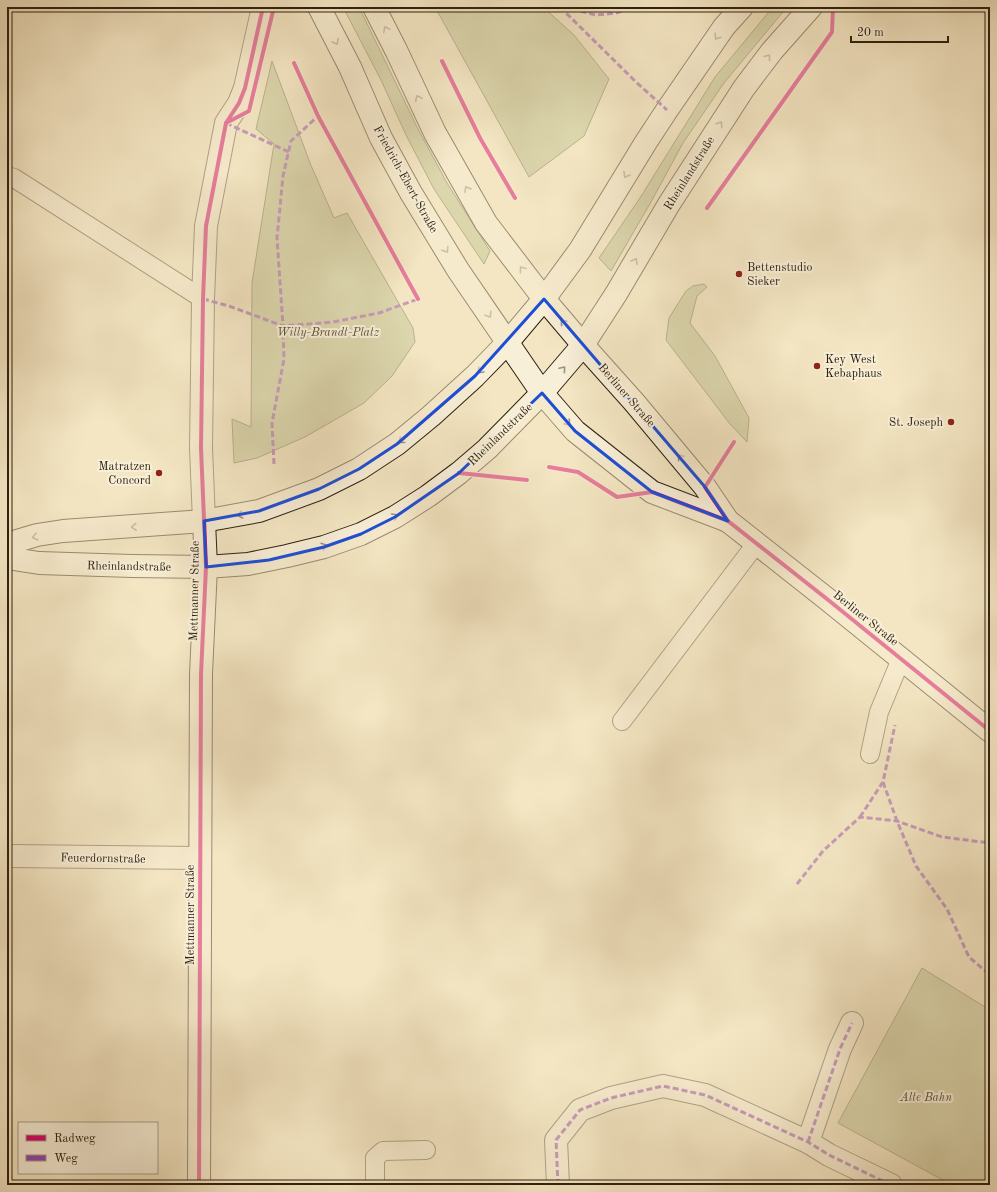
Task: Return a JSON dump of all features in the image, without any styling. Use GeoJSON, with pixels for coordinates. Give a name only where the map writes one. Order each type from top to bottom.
{"type":"FeatureCollection","features":[{"type":"Feature","properties":{"kind":"main road","name":"Mettmanner Straße"},"geometry":{"type":"LineString","coordinates":[[199,1185],[201,674],[206,568],[201,453],[203,299],[206,226],[226,123],[239,103],[244,88],[263,7]]}},
{"type":"Feature","properties":{"kind":"main road","name":"Friedrich-Ebert-Straße"},"geometry":{"type":"LineString","coordinates":[[319,7],[350,67],[381,138],[411,193],[458,270],[542,393]]}},
{"type":"Feature","properties":{"kind":"main road"},"geometry":{"type":"LineString","coordinates":[[374,7],[397,52],[435,134],[486,223],[544,299]]}},
{"type":"Feature","properties":{"kind":"main road"},"geometry":{"type":"LineString","coordinates":[[7,544],[63,531],[204,521],[259,511],[318,489],[359,469],[396,444],[431,416],[476,376],[507,343],[544,299],[580,250],[646,142],[724,27],[742,7]]}},
{"type":"Feature","properties":{"kind":"main road","name":"Rheinlandstraße"},"geometry":{"type":"LineString","coordinates":[[7,558],[39,563],[206,568],[248,564],[317,549],[361,534],[395,517],[428,496],[459,473],[487,449],[542,393],[583,345],[616,294],[669,204],[744,88],[772,51],[811,7]]}},
{"type":"Feature","properties":{"kind":"main road","name":"Berliner Straße"},"geometry":{"type":"LineString","coordinates":[[544,299],[621,387],[705,487],[728,521],[901,658],[990,731]]}},
{"type":"Feature","properties":{"kind":"main road","name":"Berliner Straße"},"geometry":{"type":"LineString","coordinates":[[542,393],[575,431],[652,492],[728,521]]}},
{"type":"Feature","properties":{"kind":"main road","name":"Feuerdornstraße"},"geometry":{"type":"LineString","coordinates":[[7,856],[200,858]]}},
{"type":"Feature","properties":{"kind":"main road"},"geometry":{"type":"LineString","coordinates":[[808,1142],[840,1049],[852,1023]]}},
{"type":"Feature","properties":{"kind":"main road"},"geometry":{"type":"LineString","coordinates":[[558,1185],[556,1140],[580,1110],[611,1098],[663,1086],[704,1095],[808,1142],[829,1155],[891,1185]]}},
{"type":"Feature","properties":{"kind":"lane"},"geometry":{"type":"LineString","coordinates":[[7,176],[14,178],[203,299]]}},
{"type":"Feature","properties":{"kind":"lane"},"geometry":{"type":"LineString","coordinates":[[622,722],[756,544]]}},
{"type":"Feature","properties":{"kind":"lane"},"geometry":{"type":"LineString","coordinates":[[870,754],[879,712],[901,658]]}},
{"type":"Feature","properties":{"kind":"lane"},"geometry":{"type":"LineString","coordinates":[[375,1185],[375,1158],[383,1151],[426,1150]]}},
{"type":"Feature","properties":{"kind":"highlighted area"},"geometry":{"type":"Polygon","coordinates":[[[544,299],[705,487],[728,521],[652,492],[575,431],[542,393],[459,473],[395,517],[361,534],[324,547],[269,560],[206,567],[204,521],[259,511],[319,489],[359,469],[397,444],[475,376],[544,299]]]}},
{"type":"Feature","properties":{"kind":"green space"},"geometry":{"type":"Polygon","coordinates":[[[343,7],[359,7],[418,129],[447,183],[490,251],[484,264],[434,189],[406,135],[381,80],[343,7]]]}},
{"type":"Feature","properties":{"kind":"green space"},"geometry":{"type":"Polygon","coordinates":[[[435,7],[543,7],[574,35],[609,79],[584,136],[529,177],[435,7]]]}},
{"type":"Feature","properties":{"kind":"green space"},"geometry":{"type":"Polygon","coordinates":[[[773,7],[787,7],[724,83],[683,143],[611,271],[599,258],[640,198],[715,77],[773,7]]]}},
{"type":"Feature","properties":{"kind":"green space","name":"Willy-Brandt-Platz"},"geometry":{"type":"Polygon","coordinates":[[[272,61],[310,163],[334,218],[347,213],[413,328],[415,342],[392,376],[364,403],[305,437],[257,458],[234,463],[232,419],[251,427],[252,283],[274,144],[256,129],[272,61]]]}},
{"type":"Feature","properties":{"kind":"green space"},"geometry":{"type":"Polygon","coordinates":[[[704,284],[707,287],[697,296],[690,323],[715,356],[749,418],[747,442],[730,424],[666,340],[669,318],[686,291],[693,286],[704,284]]]}},
{"type":"Feature","properties":{"kind":"green space","name":"Alte Bahn"},"geometry":{"type":"Polygon","coordinates":[[[922,968],[990,1010],[990,1185],[952,1185],[838,1123],[922,968]]]}},
{"type":"Feature","properties":{"kind":"marked path"},"geometry":{"type":"LineString","coordinates":[[560,7],[636,82],[667,110]]}},
{"type":"Feature","properties":{"kind":"marked path"},"geometry":{"type":"LineString","coordinates":[[563,7],[596,15],[616,13],[636,7]]}},
{"type":"Feature","properties":{"kind":"marked path"},"geometry":{"type":"LineString","coordinates":[[274,464],[272,423],[284,359],[277,238],[283,176],[291,141],[318,116]]}},
{"type":"Feature","properties":{"kind":"marked path"},"geometry":{"type":"LineString","coordinates":[[226,123],[289,152]]}},
{"type":"Feature","properties":{"kind":"marked path"},"geometry":{"type":"LineString","coordinates":[[203,299],[229,306],[283,326],[333,322],[379,313],[418,299],[416,296]]}},
{"type":"Feature","properties":{"kind":"marked path"},"geometry":{"type":"LineString","coordinates":[[860,817],[883,782],[895,725]]}},
{"type":"Feature","properties":{"kind":"marked path"},"geometry":{"type":"LineString","coordinates":[[883,782],[897,821],[916,866],[947,909],[969,957],[990,975]]}},
{"type":"Feature","properties":{"kind":"marked path"},"geometry":{"type":"LineString","coordinates":[[797,884],[823,851],[860,817],[897,821],[942,837],[990,843]]}},
{"type":"Feature","properties":{"kind":"marked path"},"geometry":{"type":"LineString","coordinates":[[808,1142],[840,1049],[852,1023]]}},
{"type":"Feature","properties":{"kind":"marked path"},"geometry":{"type":"LineString","coordinates":[[558,1185],[556,1140],[580,1110],[611,1098],[663,1086],[705,1095],[808,1142],[829,1155],[891,1185]]}},
{"type":"Feature","properties":{"kind":"cycle path"},"geometry":{"type":"LineString","coordinates":[[199,1185],[201,674],[206,567],[201,448],[203,299],[206,226],[226,123],[239,103],[245,88],[263,7]]}},
{"type":"Feature","properties":{"kind":"cycle path"},"geometry":{"type":"LineString","coordinates":[[226,123],[249,111],[274,7]]}},
{"type":"Feature","properties":{"kind":"cycle path"},"geometry":{"type":"LineString","coordinates":[[707,208],[832,32],[833,7]]}},
{"type":"Feature","properties":{"kind":"cycle path"},"geometry":{"type":"LineString","coordinates":[[442,61],[480,138],[515,198]]}},
{"type":"Feature","properties":{"kind":"cycle path"},"geometry":{"type":"LineString","coordinates":[[294,63],[318,116],[418,299]]}},
{"type":"Feature","properties":{"kind":"cycle path"},"geometry":{"type":"LineString","coordinates":[[734,442],[705,487],[728,521],[990,731]]}},
{"type":"Feature","properties":{"kind":"cycle path"},"geometry":{"type":"LineString","coordinates":[[549,467],[578,472],[617,497],[652,492],[728,521]]}},
{"type":"Feature","properties":{"kind":"cycle path"},"geometry":{"type":"LineString","coordinates":[[459,473],[527,480]]}},
{"type":"Feature","properties":{"kind":"place","name":"Bettenstudio Sieker"},"geometry":{"type":"Point","coordinates":[739,274]}},
{"type":"Feature","properties":{"kind":"place","name":"Key West Kebaphaus"},"geometry":{"type":"Point","coordinates":[817,366]}},
{"type":"Feature","properties":{"kind":"place","name":"St. Joseph"},"geometry":{"type":"Point","coordinates":[951,422]}},
{"type":"Feature","properties":{"kind":"place","name":"Matratzen Concord"},"geometry":{"type":"Point","coordinates":[159,473]}}]}
